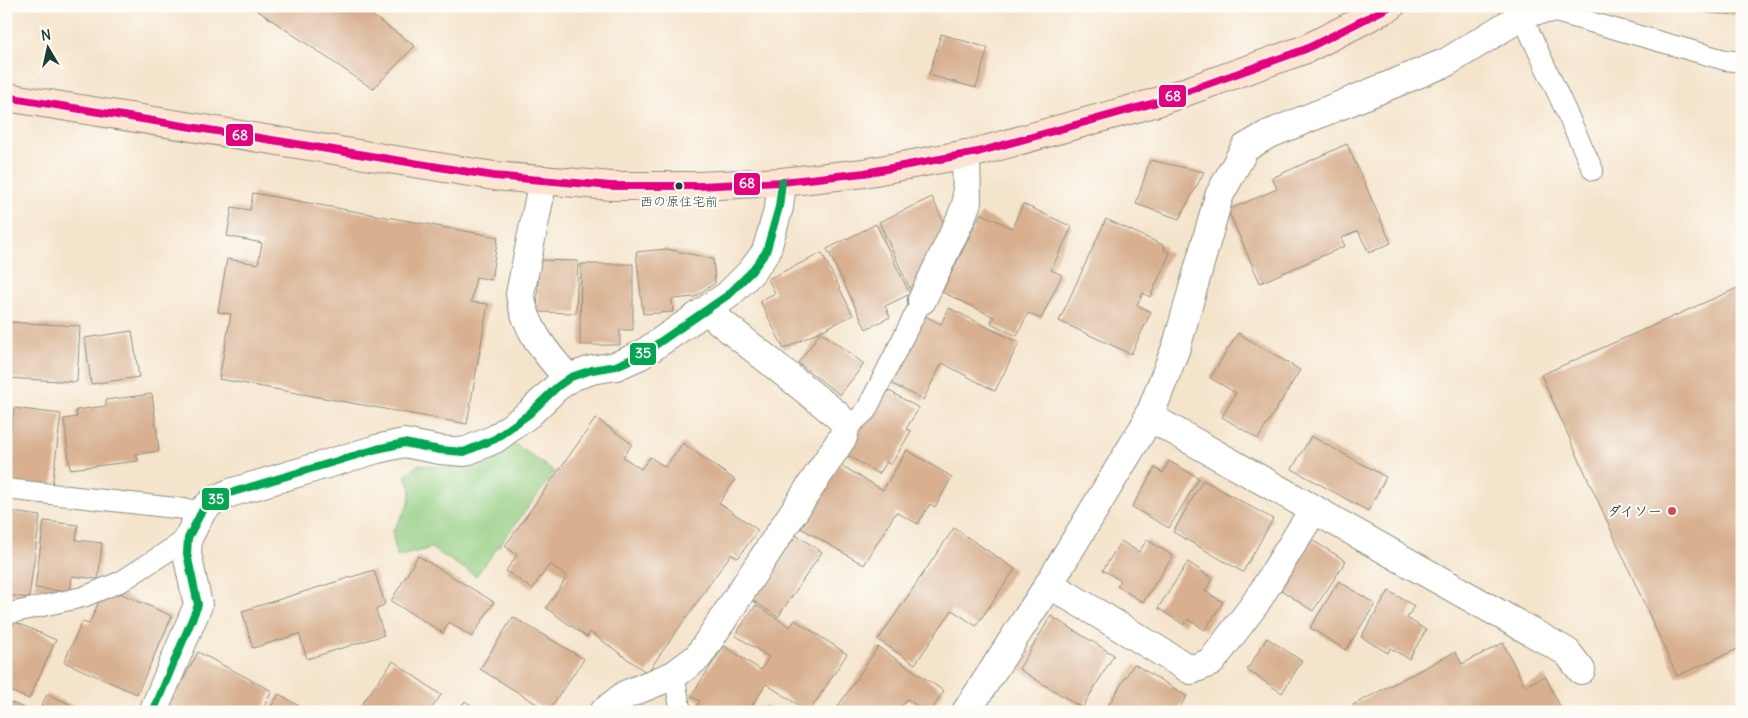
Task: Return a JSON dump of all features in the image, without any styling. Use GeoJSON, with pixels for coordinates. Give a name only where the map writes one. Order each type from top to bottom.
{"type":"FeatureCollection","features":[{"type":"Feature","properties":{"kind":"street"},"geometry":{"type":"LineString","coordinates":[[6,97],[484,174],[612,186],[698,186],[782,182],[864,173],[978,152],[1154,103],[1306,49],[1391,6]]}},
{"type":"Feature","properties":{"kind":"street"},"geometry":{"type":"LineString","coordinates":[[966,712],[1049,584],[1146,422],[1177,345],[1219,196],[1244,148],[1266,135],[1448,62],[1520,11]]}},
{"type":"Feature","properties":{"kind":"street"},"geometry":{"type":"LineString","coordinates":[[922,300],[968,202],[966,154]]}},
{"type":"Feature","properties":{"kind":"street"},"geometry":{"type":"LineString","coordinates":[[544,180],[520,294],[522,312],[551,360],[569,379]]}},
{"type":"Feature","properties":{"kind":"street"},"geometry":{"type":"LineString","coordinates":[[153,712],[198,605],[187,554],[188,538],[202,511],[214,500],[230,493],[377,449],[404,444],[464,452],[495,439],[529,414],[557,387],[569,379],[592,370],[616,366],[641,356],[728,295],[751,272],[766,252],[779,207],[782,182]]}},
{"type":"Feature","properties":{"kind":"street"},"geometry":{"type":"LineString","coordinates":[[604,712],[625,695],[674,675],[698,658],[843,437],[846,426],[836,414],[718,320],[708,308]]}},
{"type":"Feature","properties":{"kind":"street"},"geometry":{"type":"LineString","coordinates":[[1148,416],[1567,652],[1581,670]]}},
{"type":"Feature","properties":{"kind":"street"},"geometry":{"type":"LineString","coordinates":[[1049,584],[1191,670],[1211,662],[1255,604],[1314,509]]}},
{"type":"Feature","properties":{"kind":"lane"},"geometry":{"type":"LineString","coordinates":[[1593,170],[1520,11],[1555,12],[1725,60],[1742,62]]}},
{"type":"Feature","properties":{"kind":"lane"},"geometry":{"type":"LineString","coordinates":[[846,426],[853,423],[866,411],[922,300]]}},
{"type":"Feature","properties":{"kind":"lane"},"geometry":{"type":"LineString","coordinates":[[6,489],[202,511]]}},
{"type":"Feature","properties":{"kind":"lane"},"geometry":{"type":"LineString","coordinates":[[6,614],[83,597],[122,581],[188,538]]}},
{"type":"Feature","properties":{"kind":"lane"},"geometry":{"type":"LineString","coordinates":[[674,675],[681,712]]}},
{"type":"Feature","properties":{"kind":"green space"},"geometry":{"type":"Polygon","coordinates":[[[515,444],[555,472],[476,576],[431,548],[397,557],[392,532],[409,504],[411,488],[405,476],[419,464],[449,468],[478,466],[496,459],[515,444]]]}},
{"type":"Feature","properties":{"kind":"building"},"geometry":{"type":"Polygon","coordinates":[[[251,6],[359,6],[415,46],[373,89],[251,6]]]}},
{"type":"Feature","properties":{"kind":"building"},"geometry":{"type":"Polygon","coordinates":[[[378,6],[406,6],[406,11],[378,12],[378,6]]]}},
{"type":"Feature","properties":{"kind":"building"},"geometry":{"type":"Polygon","coordinates":[[[1092,6],[1108,6],[1107,11],[1092,6]]]}},
{"type":"Feature","properties":{"kind":"building"},"geometry":{"type":"Polygon","coordinates":[[[1699,6],[1742,6],[1742,15],[1699,12],[1699,6]]]}},
{"type":"Feature","properties":{"kind":"building"},"geometry":{"type":"Polygon","coordinates":[[[941,34],[988,48],[976,88],[929,75],[941,34]]]}},
{"type":"Feature","properties":{"kind":"building"},"geometry":{"type":"Polygon","coordinates":[[[1347,144],[1391,243],[1369,253],[1358,231],[1341,238],[1345,246],[1260,283],[1228,210],[1277,189],[1272,178],[1347,144]]]}},
{"type":"Feature","properties":{"kind":"building"},"geometry":{"type":"Polygon","coordinates":[[[1150,160],[1204,172],[1179,219],[1136,204],[1150,160]]]}},
{"type":"Feature","properties":{"kind":"building"},"geometry":{"type":"Polygon","coordinates":[[[253,193],[498,237],[491,280],[476,277],[471,302],[488,304],[467,424],[219,379],[231,314],[218,312],[227,259],[258,264],[262,243],[227,236],[232,207],[250,210],[253,193]]]}},
{"type":"Feature","properties":{"kind":"building"},"geometry":{"type":"Polygon","coordinates":[[[932,197],[946,228],[913,295],[879,222],[932,197]]]}},
{"type":"Feature","properties":{"kind":"building"},"geometry":{"type":"Polygon","coordinates":[[[1023,204],[1072,227],[1051,270],[1062,275],[1041,319],[1028,313],[1017,336],[991,323],[994,317],[942,292],[981,213],[1012,228],[1023,204]]]}},
{"type":"Feature","properties":{"kind":"building"},"geometry":{"type":"Polygon","coordinates":[[[1106,219],[1165,246],[1164,250],[1170,253],[1150,297],[1143,293],[1137,305],[1151,312],[1131,354],[1059,321],[1106,219]]]}},
{"type":"Feature","properties":{"kind":"building"},"geometry":{"type":"Polygon","coordinates":[[[876,224],[910,294],[885,306],[890,317],[866,329],[827,249],[876,224]]]}},
{"type":"Feature","properties":{"kind":"building"},"geometry":{"type":"Polygon","coordinates":[[[667,249],[713,259],[715,283],[695,297],[672,299],[673,312],[643,314],[636,252],[667,249]]]}},
{"type":"Feature","properties":{"kind":"building"},"geometry":{"type":"Polygon","coordinates":[[[822,253],[853,315],[784,349],[760,301],[775,293],[768,279],[822,253]]]}},
{"type":"Feature","properties":{"kind":"building"},"geometry":{"type":"Polygon","coordinates":[[[539,260],[578,261],[576,313],[537,312],[539,260]]]}},
{"type":"Feature","properties":{"kind":"building"},"geometry":{"type":"Polygon","coordinates":[[[581,264],[633,264],[633,330],[620,330],[620,345],[580,345],[581,264]]]}},
{"type":"Feature","properties":{"kind":"building","name":"ダイソー"},"geometry":{"type":"Polygon","coordinates":[[[1742,286],[1742,647],[1677,676],[1541,375],[1742,286]]]}},
{"type":"Feature","properties":{"kind":"building"},"geometry":{"type":"Polygon","coordinates":[[[949,308],[1019,343],[995,391],[942,363],[923,400],[889,382],[923,315],[941,324],[949,308]]]}},
{"type":"Feature","properties":{"kind":"building"},"geometry":{"type":"Polygon","coordinates":[[[6,322],[80,326],[77,382],[6,378],[6,322]]]}},
{"type":"Feature","properties":{"kind":"building"},"geometry":{"type":"Polygon","coordinates":[[[132,331],[139,377],[91,384],[85,338],[132,331]]]}},
{"type":"Feature","properties":{"kind":"building"},"geometry":{"type":"Polygon","coordinates":[[[821,332],[864,364],[840,395],[798,363],[821,332]]]}},
{"type":"Feature","properties":{"kind":"building"},"geometry":{"type":"Polygon","coordinates":[[[1238,333],[1300,370],[1258,439],[1222,417],[1236,393],[1210,378],[1238,333]]]}},
{"type":"Feature","properties":{"kind":"building"},"geometry":{"type":"Polygon","coordinates":[[[884,388],[919,408],[906,429],[911,431],[891,465],[887,462],[879,474],[844,453],[884,388]]]}},
{"type":"Feature","properties":{"kind":"building"},"geometry":{"type":"Polygon","coordinates":[[[152,394],[159,451],[136,454],[138,461],[70,469],[64,419],[77,417],[76,410],[106,406],[106,400],[152,394]]]}},
{"type":"Feature","properties":{"kind":"building"},"geometry":{"type":"Polygon","coordinates":[[[14,408],[61,414],[52,487],[6,482],[6,434],[10,435],[14,408]]]}},
{"type":"Feature","properties":{"kind":"building"},"geometry":{"type":"Polygon","coordinates":[[[596,418],[632,444],[623,457],[641,469],[650,457],[665,467],[683,443],[735,480],[719,503],[758,530],[738,558],[731,554],[647,673],[590,632],[587,637],[546,608],[567,577],[550,564],[532,589],[506,571],[517,555],[505,546],[596,418]]]}},
{"type":"Feature","properties":{"kind":"building"},"geometry":{"type":"Polygon","coordinates":[[[1311,436],[1386,477],[1368,511],[1292,469],[1311,436]]]}},
{"type":"Feature","properties":{"kind":"building"},"geometry":{"type":"Polygon","coordinates":[[[907,450],[952,477],[935,507],[930,504],[918,524],[896,512],[864,565],[801,528],[839,464],[883,490],[907,450]]]}},
{"type":"Feature","properties":{"kind":"building"},"geometry":{"type":"Polygon","coordinates":[[[1169,461],[1199,478],[1169,528],[1132,507],[1155,468],[1163,473],[1169,461]]]}},
{"type":"Feature","properties":{"kind":"building"},"geometry":{"type":"Polygon","coordinates":[[[1203,480],[1273,519],[1243,572],[1173,532],[1203,480]]]}},
{"type":"Feature","properties":{"kind":"building"},"geometry":{"type":"Polygon","coordinates":[[[6,511],[40,516],[29,598],[6,595],[6,511]]]}},
{"type":"Feature","properties":{"kind":"building"},"geometry":{"type":"Polygon","coordinates":[[[44,521],[78,525],[76,540],[102,543],[98,579],[72,576],[70,592],[35,588],[44,521]]]}},
{"type":"Feature","properties":{"kind":"building"},"geometry":{"type":"Polygon","coordinates":[[[954,528],[1015,569],[976,626],[952,610],[915,664],[878,640],[954,528]]]}},
{"type":"Feature","properties":{"kind":"building"},"geometry":{"type":"Polygon","coordinates":[[[796,535],[822,552],[778,617],[752,600],[796,535]]]}},
{"type":"Feature","properties":{"kind":"building"},"geometry":{"type":"Polygon","coordinates":[[[1147,540],[1173,556],[1143,602],[1117,586],[1121,581],[1103,570],[1121,541],[1139,552],[1147,540]]]}},
{"type":"Feature","properties":{"kind":"building"},"geometry":{"type":"Polygon","coordinates":[[[1312,540],[1346,561],[1313,611],[1281,590],[1312,540]]]}},
{"type":"Feature","properties":{"kind":"building"},"geometry":{"type":"Polygon","coordinates":[[[418,556],[494,602],[472,637],[449,622],[443,633],[391,601],[418,556]]]}},
{"type":"Feature","properties":{"kind":"building"},"geometry":{"type":"Polygon","coordinates":[[[1188,562],[1213,579],[1205,591],[1223,602],[1205,630],[1188,619],[1184,625],[1158,608],[1188,562]]]}},
{"type":"Feature","properties":{"kind":"building"},"geometry":{"type":"Polygon","coordinates":[[[374,570],[385,604],[376,610],[384,635],[307,659],[299,634],[253,648],[242,611],[374,570]]]}},
{"type":"Feature","properties":{"kind":"building"},"geometry":{"type":"Polygon","coordinates":[[[1339,581],[1375,604],[1346,650],[1310,628],[1339,581]]]}},
{"type":"Feature","properties":{"kind":"building"},"geometry":{"type":"Polygon","coordinates":[[[115,591],[172,616],[137,694],[64,662],[82,622],[89,624],[103,592],[112,596],[115,591]]]}},
{"type":"Feature","properties":{"kind":"building"},"geometry":{"type":"Polygon","coordinates":[[[1389,591],[1414,606],[1407,618],[1426,630],[1409,659],[1390,648],[1388,653],[1361,637],[1389,591]]]}},
{"type":"Feature","properties":{"kind":"building"},"geometry":{"type":"Polygon","coordinates":[[[756,605],[790,627],[795,620],[847,654],[809,712],[766,684],[748,712],[693,712],[700,701],[691,696],[724,646],[761,670],[769,657],[735,635],[756,605]]]}},
{"type":"Feature","properties":{"kind":"building"},"geometry":{"type":"Polygon","coordinates":[[[1051,616],[1114,655],[1082,708],[1019,669],[1051,616]]]}},
{"type":"Feature","properties":{"kind":"building"},"geometry":{"type":"Polygon","coordinates":[[[513,617],[584,659],[548,711],[480,669],[513,617]]]}},
{"type":"Feature","properties":{"kind":"building"},"geometry":{"type":"Polygon","coordinates":[[[15,622],[56,640],[29,699],[6,689],[6,632],[10,633],[15,622]]]}},
{"type":"Feature","properties":{"kind":"building"},"geometry":{"type":"Polygon","coordinates":[[[1267,638],[1302,661],[1282,693],[1247,670],[1267,638]]]}},
{"type":"Feature","properties":{"kind":"building"},"geometry":{"type":"Polygon","coordinates":[[[1503,643],[1525,686],[1545,676],[1563,712],[1356,712],[1353,705],[1455,652],[1462,664],[1503,643]]]}},
{"type":"Feature","properties":{"kind":"building"},"geometry":{"type":"Polygon","coordinates":[[[878,647],[944,691],[930,712],[926,712],[907,699],[898,712],[834,712],[878,647]]]}},
{"type":"Feature","properties":{"kind":"building"},"geometry":{"type":"Polygon","coordinates":[[[198,652],[272,691],[261,712],[166,712],[198,652]]]}},
{"type":"Feature","properties":{"kind":"building"},"geometry":{"type":"Polygon","coordinates":[[[393,661],[441,695],[429,712],[356,712],[393,661]]]}},
{"type":"Feature","properties":{"kind":"building"},"geometry":{"type":"Polygon","coordinates":[[[1134,664],[1187,696],[1177,712],[1104,712],[1134,664]]]}},
{"type":"Feature","properties":{"kind":"building"},"geometry":{"type":"Polygon","coordinates":[[[47,694],[87,712],[39,712],[47,694]]]}},
{"type":"Feature","properties":{"kind":"building"},"geometry":{"type":"Polygon","coordinates":[[[279,694],[309,712],[268,712],[279,694]]]}},
{"type":"Feature","properties":{"kind":"building"},"geometry":{"type":"Polygon","coordinates":[[[6,700],[31,712],[6,712],[6,700]]]}},
{"type":"Feature","properties":{"kind":"building"},"geometry":{"type":"Polygon","coordinates":[[[465,701],[481,712],[457,712],[465,701]]]}},
{"type":"Feature","properties":{"kind":"building"},"geometry":{"type":"Polygon","coordinates":[[[765,705],[779,712],[762,712],[765,705]]]}},
{"type":"Feature","properties":{"kind":"transit line","name":"68"},"geometry":{"type":"LineString","coordinates":[[6,97],[494,176],[612,186],[698,186],[782,182],[864,173],[978,152],[1154,103],[1306,49],[1391,6]]}},
{"type":"Feature","properties":{"kind":"transit line","name":"35"},"geometry":{"type":"LineString","coordinates":[[153,712],[198,605],[187,554],[188,538],[202,511],[214,500],[230,493],[377,449],[404,443],[440,450],[464,452],[495,439],[529,414],[557,387],[571,377],[592,370],[616,366],[641,355],[728,295],[751,272],[766,252],[779,207],[782,182]]}},
{"type":"Feature","properties":{"kind":"place","name":"西の原住宅前"},"geometry":{"type":"Point","coordinates":[679,186]}},
{"type":"Feature","properties":{"kind":"place","name":"ダイソー"},"geometry":{"type":"Point","coordinates":[1672,511]}}]}
